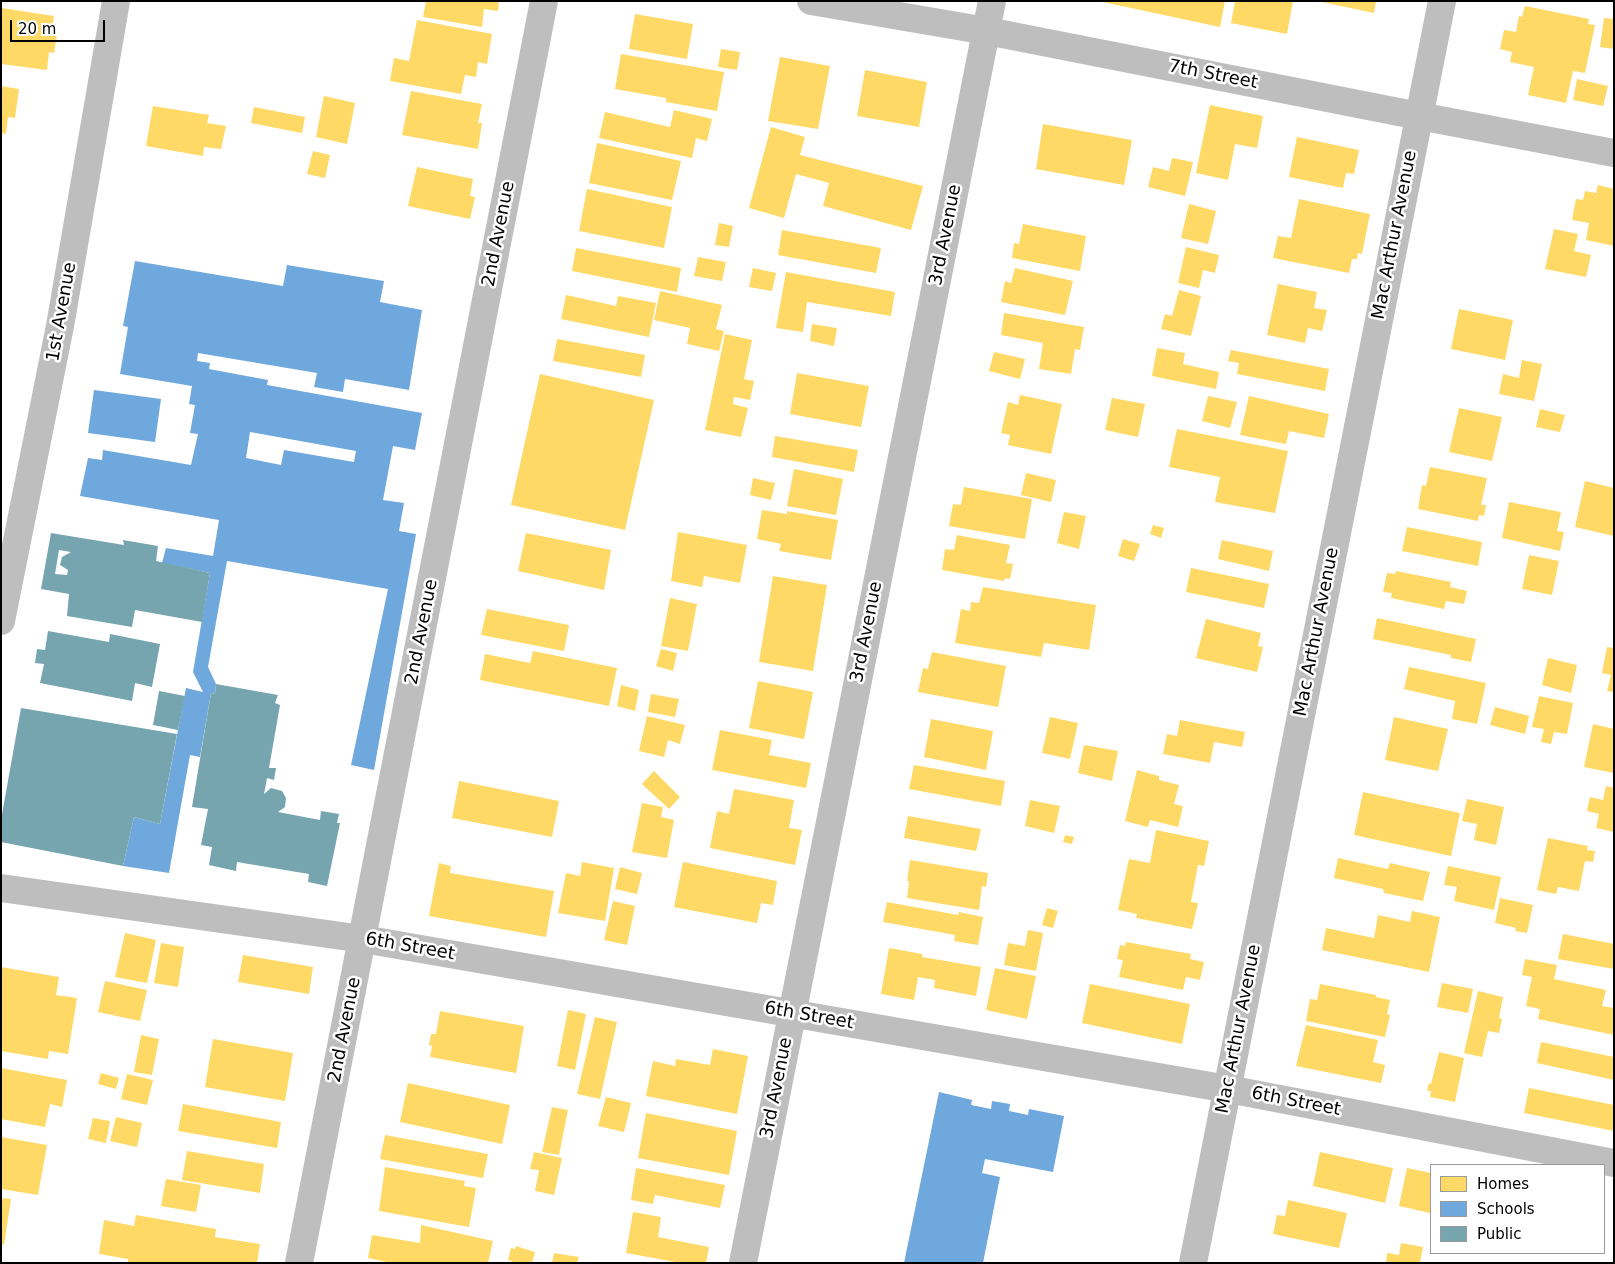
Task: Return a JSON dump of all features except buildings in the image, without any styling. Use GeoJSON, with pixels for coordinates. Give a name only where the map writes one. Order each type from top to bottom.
{"type":"FeatureCollection","features":[{"type":"Feature","properties":{"kind":"street","name":"1st Avenue"},"geometry":{"type":"LineString","coordinates":[[1,621],[60,326],[116,1]]}},
{"type":"Feature","properties":{"kind":"street","name":"2nd Avenue"},"geometry":{"type":"LineString","coordinates":[[299,1263],[544,1]]}},
{"type":"Feature","properties":{"kind":"street","name":"7th Street"},"geometry":{"type":"LineString","coordinates":[[812,1],[987,31],[1614,153]]}},
{"type":"Feature","properties":{"kind":"street","name":"3rd Avenue"},"geometry":{"type":"LineString","coordinates":[[743,1263],[992,1]]}},
{"type":"Feature","properties":{"kind":"street","name":"Mac Arthur Avenue"},"geometry":{"type":"LineString","coordinates":[[1193,1263],[1442,1]]}},
{"type":"Feature","properties":{"kind":"street","name":"6th Street"},"geometry":{"type":"LineString","coordinates":[[1,888],[363,939],[1228,1089],[1614,1163]]}}]}
